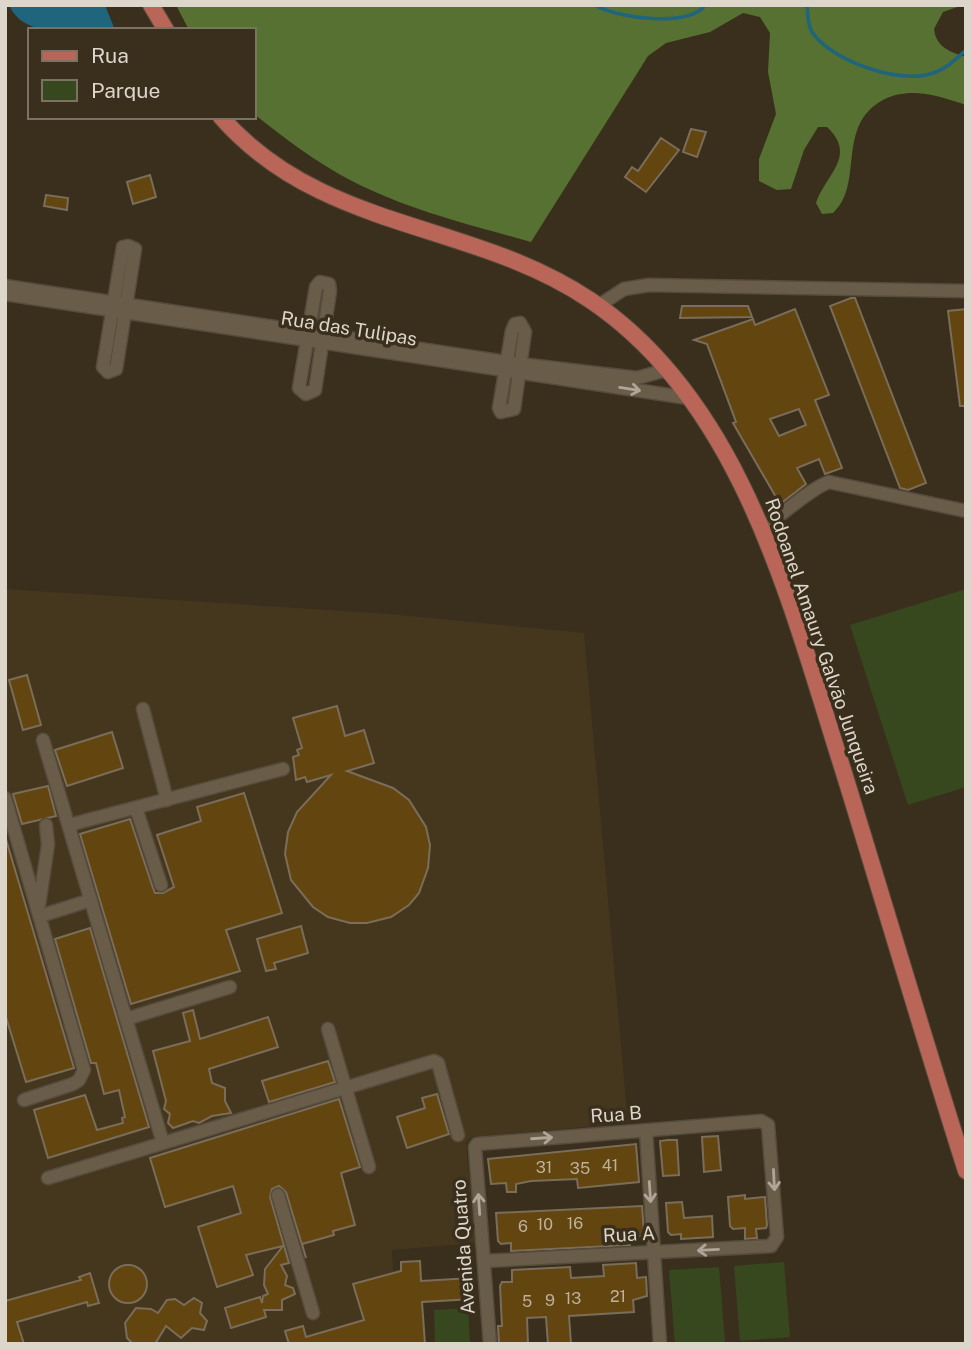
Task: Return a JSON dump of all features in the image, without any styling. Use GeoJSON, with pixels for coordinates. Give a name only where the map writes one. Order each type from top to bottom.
{"type":"FeatureCollection","features":[{"type":"Feature","properties":{"kind":"main road"},"geometry":{"type":"LineString","coordinates":[[151,5],[165,28]]}},
{"type":"Feature","properties":{"kind":"main road","name":"Rodoanel Amaury Galvão Junqueira"},"geometry":{"type":"LineString","coordinates":[[223,119],[251,147],[309,188],[344,203],[489,251],[563,284],[598,306],[652,352],[688,398],[728,459],[762,528],[805,651],[966,1171]]}},
{"type":"Feature","properties":{"kind":"street"},"geometry":{"type":"LineString","coordinates":[[119,307],[131,252]]}},
{"type":"Feature","properties":{"kind":"street"},"geometry":{"type":"LineString","coordinates":[[324,283],[331,287],[323,338],[315,390],[302,391],[307,336],[317,284],[324,283]]}},
{"type":"Feature","properties":{"kind":"street"},"geometry":{"type":"LineString","coordinates":[[598,306],[624,289],[649,285],[966,291]]}},
{"type":"Feature","properties":{"kind":"street","name":"Rua das Tulipas"},"geometry":{"type":"LineString","coordinates":[[5,286],[119,307],[505,367],[637,378],[666,370]]}},
{"type":"Feature","properties":{"kind":"street","name":"Rua das Tulipas"},"geometry":{"type":"LineString","coordinates":[[5,294],[119,307]]}},
{"type":"Feature","properties":{"kind":"street"},"geometry":{"type":"LineString","coordinates":[[520,323],[525,327],[519,368],[514,409],[506,413],[499,408],[505,367],[513,326],[520,323]]}},
{"type":"Feature","properties":{"kind":"street","name":"Rua das Tulipas"},"geometry":{"type":"LineString","coordinates":[[519,368],[688,398]]}},
{"type":"Feature","properties":{"kind":"street"},"geometry":{"type":"LineString","coordinates":[[762,528],[789,511],[817,487],[829,482],[966,512]]}},
{"type":"Feature","properties":{"kind":"street"},"geometry":{"type":"LineString","coordinates":[[143,709],[167,800]]}},
{"type":"Feature","properties":{"kind":"street"},"geometry":{"type":"LineString","coordinates":[[43,740],[163,1143]]}},
{"type":"Feature","properties":{"kind":"street"},"geometry":{"type":"LineString","coordinates":[[69,825],[283,769]]}},
{"type":"Feature","properties":{"kind":"street"},"geometry":{"type":"LineString","coordinates":[[5,798],[83,1070],[79,1080],[73,1084],[24,1100]]}},
{"type":"Feature","properties":{"kind":"street"},"geometry":{"type":"LineString","coordinates":[[136,808],[161,885]]}},
{"type":"Feature","properties":{"kind":"street"},"geometry":{"type":"LineString","coordinates":[[39,913],[48,845],[46,825]]}},
{"type":"Feature","properties":{"kind":"street"},"geometry":{"type":"LineString","coordinates":[[39,913],[91,900]]}},
{"type":"Feature","properties":{"kind":"street"},"geometry":{"type":"LineString","coordinates":[[126,1019],[230,987]]}},
{"type":"Feature","properties":{"kind":"street"},"geometry":{"type":"LineString","coordinates":[[328,1029],[369,1167]]}},
{"type":"Feature","properties":{"kind":"street"},"geometry":{"type":"LineString","coordinates":[[48,1178],[437,1061],[458,1135]]}},
{"type":"Feature","properties":{"kind":"street","name":"Rua B"},"geometry":{"type":"LineString","coordinates":[[475,1147],[480,1143],[761,1121],[768,1125],[771,1132],[775,1243]]}},
{"type":"Feature","properties":{"kind":"street"},"geometry":{"type":"LineString","coordinates":[[646,1131],[660,1344]]}},
{"type":"Feature","properties":{"kind":"street","name":"Avenida Quatro"},"geometry":{"type":"LineString","coordinates":[[475,1147],[490,1344]]}},
{"type":"Feature","properties":{"kind":"street"},"geometry":{"type":"LineString","coordinates":[[278,1195],[313,1314]]}},
{"type":"Feature","properties":{"kind":"street","name":"Rua A"},"geometry":{"type":"LineString","coordinates":[[484,1261],[771,1246],[775,1243]]}},
{"type":"Feature","properties":{"kind":"shaded area"},"geometry":{"type":"Polygon","coordinates":[[[5,589],[389,614],[584,633],[628,1123],[471,1137],[466,1143],[475,1243],[392,1250],[393,1270],[400,1270],[405,1344],[5,1344],[5,589]]]}},
{"type":"Feature","properties":{"kind":"green space"},"geometry":{"type":"Polygon","coordinates":[[[176,5],[963,5],[943,12],[934,29],[938,40],[949,51],[966,57],[966,105],[914,93],[893,96],[868,111],[859,125],[848,187],[842,201],[833,213],[822,214],[816,203],[840,156],[836,137],[827,127],[818,127],[804,150],[791,189],[777,190],[759,181],[759,159],[776,114],[768,72],[770,33],[760,17],[743,13],[710,32],[666,43],[648,56],[531,242],[440,216],[373,191],[339,174],[256,116],[256,28],[188,28],[176,5]]]}},
{"type":"Feature","properties":{"kind":"green space"},"geometry":{"type":"Polygon","coordinates":[[[966,589],[966,787],[908,805],[850,625],[966,589]]]}},
{"type":"Feature","properties":{"kind":"green space"},"geometry":{"type":"Polygon","coordinates":[[[784,1262],[790,1337],[740,1341],[734,1266],[784,1262]]]}},
{"type":"Feature","properties":{"kind":"green space"},"geometry":{"type":"Polygon","coordinates":[[[719,1267],[725,1342],[675,1344],[669,1270],[719,1267]]]}},
{"type":"Feature","properties":{"kind":"green space"},"geometry":{"type":"Polygon","coordinates":[[[468,1308],[470,1344],[435,1344],[434,1310],[468,1308]]]}},
{"type":"Feature","properties":{"kind":"water"},"geometry":{"type":"Polygon","coordinates":[[[9,5],[105,5],[114,28],[38,28],[17,17],[9,5]]]}},
{"type":"Feature","properties":{"kind":"building"},"geometry":{"type":"Polygon","coordinates":[[[691,129],[706,132],[697,157],[683,152],[691,129]]]}},
{"type":"Feature","properties":{"kind":"building"},"geometry":{"type":"Polygon","coordinates":[[[661,138],[679,150],[646,192],[625,177],[632,167],[638,171],[661,138]]]}},
{"type":"Feature","properties":{"kind":"building"},"geometry":{"type":"Polygon","coordinates":[[[150,175],[156,197],[133,204],[127,182],[150,175]]]}},
{"type":"Feature","properties":{"kind":"building"},"geometry":{"type":"Polygon","coordinates":[[[46,195],[68,198],[67,210],[44,206],[46,195]]]}},
{"type":"Feature","properties":{"kind":"building"},"geometry":{"type":"Polygon","coordinates":[[[855,298],[926,483],[908,490],[900,488],[830,306],[855,298]]]}},
{"type":"Feature","properties":{"kind":"building"},"geometry":{"type":"Polygon","coordinates":[[[682,306],[748,306],[752,317],[680,318],[682,306]]]}},
{"type":"Feature","properties":{"kind":"building"},"geometry":{"type":"Polygon","coordinates":[[[795,309],[829,395],[815,400],[842,468],[825,474],[819,459],[797,468],[806,484],[780,504],[733,423],[736,422],[707,344],[694,340],[753,319],[755,325],[795,309]],[[799,409],[770,419],[779,436],[806,425],[799,409]]]}},
{"type":"Feature","properties":{"kind":"building"},"geometry":{"type":"Polygon","coordinates":[[[966,309],[966,406],[960,406],[948,311],[966,309]]]}},
{"type":"Feature","properties":{"kind":"building"},"geometry":{"type":"Polygon","coordinates":[[[27,675],[41,725],[23,730],[9,680],[27,675]]]}},
{"type":"Feature","properties":{"kind":"building"},"geometry":{"type":"Polygon","coordinates":[[[337,706],[345,736],[364,730],[374,763],[347,771],[393,788],[409,800],[426,827],[430,845],[428,868],[419,893],[409,905],[391,917],[367,923],[350,923],[328,917],[313,907],[291,880],[285,854],[288,832],[297,812],[331,775],[307,782],[305,777],[296,780],[293,757],[299,755],[297,750],[302,748],[293,718],[337,706]]]}},
{"type":"Feature","properties":{"kind":"building"},"geometry":{"type":"Polygon","coordinates":[[[112,732],[123,768],[67,786],[55,750],[112,732]]]}},
{"type":"Feature","properties":{"kind":"building"},"geometry":{"type":"Polygon","coordinates":[[[48,786],[56,816],[22,824],[13,794],[48,786]]]}},
{"type":"Feature","properties":{"kind":"building"},"geometry":{"type":"Polygon","coordinates":[[[244,793],[282,913],[226,930],[240,971],[131,1004],[80,834],[130,819],[155,893],[163,893],[174,887],[157,835],[201,821],[197,807],[244,793]]]}},
{"type":"Feature","properties":{"kind":"building"},"geometry":{"type":"Polygon","coordinates":[[[5,836],[74,1068],[26,1082],[5,1014],[5,836]]]}},
{"type":"Feature","properties":{"kind":"building"},"geometry":{"type":"Polygon","coordinates":[[[301,926],[308,953],[274,963],[276,969],[266,971],[257,939],[301,926]]]}},
{"type":"Feature","properties":{"kind":"building"},"geometry":{"type":"Polygon","coordinates":[[[90,928],[149,1127],[48,1158],[34,1110],[85,1095],[97,1130],[123,1123],[122,1118],[125,1117],[119,1090],[104,1094],[96,1063],[91,1063],[55,939],[90,928]]]}},
{"type":"Feature","properties":{"kind":"building"},"geometry":{"type":"Polygon","coordinates":[[[193,1010],[200,1039],[268,1017],[278,1047],[209,1069],[212,1083],[225,1088],[225,1101],[231,1113],[173,1128],[168,1123],[170,1114],[164,1109],[166,1101],[153,1051],[190,1041],[183,1013],[193,1010]]]}},
{"type":"Feature","properties":{"kind":"building"},"geometry":{"type":"Polygon","coordinates":[[[328,1061],[335,1082],[269,1102],[262,1081],[328,1061]]]}},
{"type":"Feature","properties":{"kind":"building"},"geometry":{"type":"Polygon","coordinates":[[[437,1094],[449,1134],[407,1148],[397,1117],[425,1108],[422,1098],[437,1094]]]}},
{"type":"Feature","properties":{"kind":"building"},"geometry":{"type":"Polygon","coordinates":[[[339,1099],[360,1167],[341,1173],[355,1225],[333,1231],[334,1235],[302,1244],[306,1258],[286,1192],[279,1186],[272,1189],[270,1197],[289,1263],[281,1265],[287,1276],[285,1285],[293,1288],[295,1294],[282,1300],[282,1310],[264,1310],[266,1317],[231,1328],[225,1308],[260,1297],[262,1303],[263,1296],[268,1294],[264,1285],[265,1269],[283,1246],[246,1255],[253,1275],[217,1287],[198,1227],[241,1213],[233,1186],[165,1207],[150,1158],[339,1099]]]}},
{"type":"Feature","properties":{"kind":"building"},"geometry":{"type":"Polygon","coordinates":[[[718,1136],[721,1170],[704,1172],[702,1137],[718,1136]]]}},
{"type":"Feature","properties":{"kind":"building"},"geometry":{"type":"Polygon","coordinates":[[[677,1140],[679,1175],[663,1176],[660,1141],[677,1140]]]}},
{"type":"Feature","properties":{"kind":"building"},"geometry":{"type":"Polygon","coordinates":[[[636,1144],[639,1182],[578,1188],[577,1179],[531,1181],[516,1184],[516,1192],[507,1192],[506,1183],[491,1184],[488,1159],[636,1144]]]}},
{"type":"Feature","properties":{"kind":"building"},"geometry":{"type":"Polygon","coordinates":[[[745,1195],[745,1199],[765,1197],[767,1225],[766,1228],[756,1229],[757,1238],[745,1239],[745,1228],[733,1229],[730,1226],[728,1197],[745,1195]]]}},
{"type":"Feature","properties":{"kind":"building"},"geometry":{"type":"Polygon","coordinates":[[[682,1202],[684,1218],[712,1216],[713,1237],[681,1239],[681,1234],[671,1235],[668,1232],[666,1203],[682,1202]]]}},
{"type":"Feature","properties":{"kind":"building"},"geometry":{"type":"Polygon","coordinates":[[[642,1206],[644,1233],[642,1236],[630,1237],[630,1245],[511,1251],[511,1243],[501,1244],[498,1241],[496,1213],[642,1206]]]}},
{"type":"Feature","properties":{"kind":"building"},"geometry":{"type":"Polygon","coordinates":[[[420,1261],[421,1281],[471,1278],[473,1299],[422,1302],[425,1344],[289,1344],[285,1331],[303,1326],[306,1337],[364,1320],[353,1284],[401,1271],[401,1262],[420,1261]]]}},
{"type":"Feature","properties":{"kind":"building"},"geometry":{"type":"Polygon","coordinates":[[[636,1263],[637,1278],[646,1277],[647,1296],[633,1300],[634,1312],[569,1316],[571,1344],[548,1344],[546,1317],[527,1318],[528,1344],[499,1344],[498,1326],[502,1326],[500,1286],[502,1282],[512,1282],[512,1270],[570,1267],[571,1278],[604,1276],[603,1265],[636,1263]]]}},
{"type":"Feature","properties":{"kind":"building"},"geometry":{"type":"Polygon","coordinates":[[[128,1265],[141,1271],[147,1284],[141,1297],[128,1303],[115,1297],[109,1284],[115,1271],[128,1265]]]}},
{"type":"Feature","properties":{"kind":"building"},"geometry":{"type":"Polygon","coordinates":[[[90,1273],[99,1303],[88,1306],[87,1302],[17,1322],[24,1344],[5,1344],[5,1301],[81,1280],[79,1277],[90,1273]]]}},
{"type":"Feature","properties":{"kind":"building"},"geometry":{"type":"Polygon","coordinates":[[[194,1298],[202,1303],[200,1313],[207,1321],[204,1330],[192,1328],[181,1338],[166,1326],[155,1344],[133,1344],[127,1338],[125,1323],[136,1308],[151,1309],[158,1313],[167,1300],[175,1299],[184,1305],[194,1298]]]}},
{"type":"Feature","properties":{"kind":"waterway"},"geometry":{"type":"LineString","coordinates":[[595,5],[619,14],[652,19],[685,17],[705,5]]}},
{"type":"Feature","properties":{"kind":"waterway"},"geometry":{"type":"LineString","coordinates":[[807,5],[810,29],[821,42],[849,60],[883,72],[901,76],[930,74],[945,67],[966,50]]}}]}
